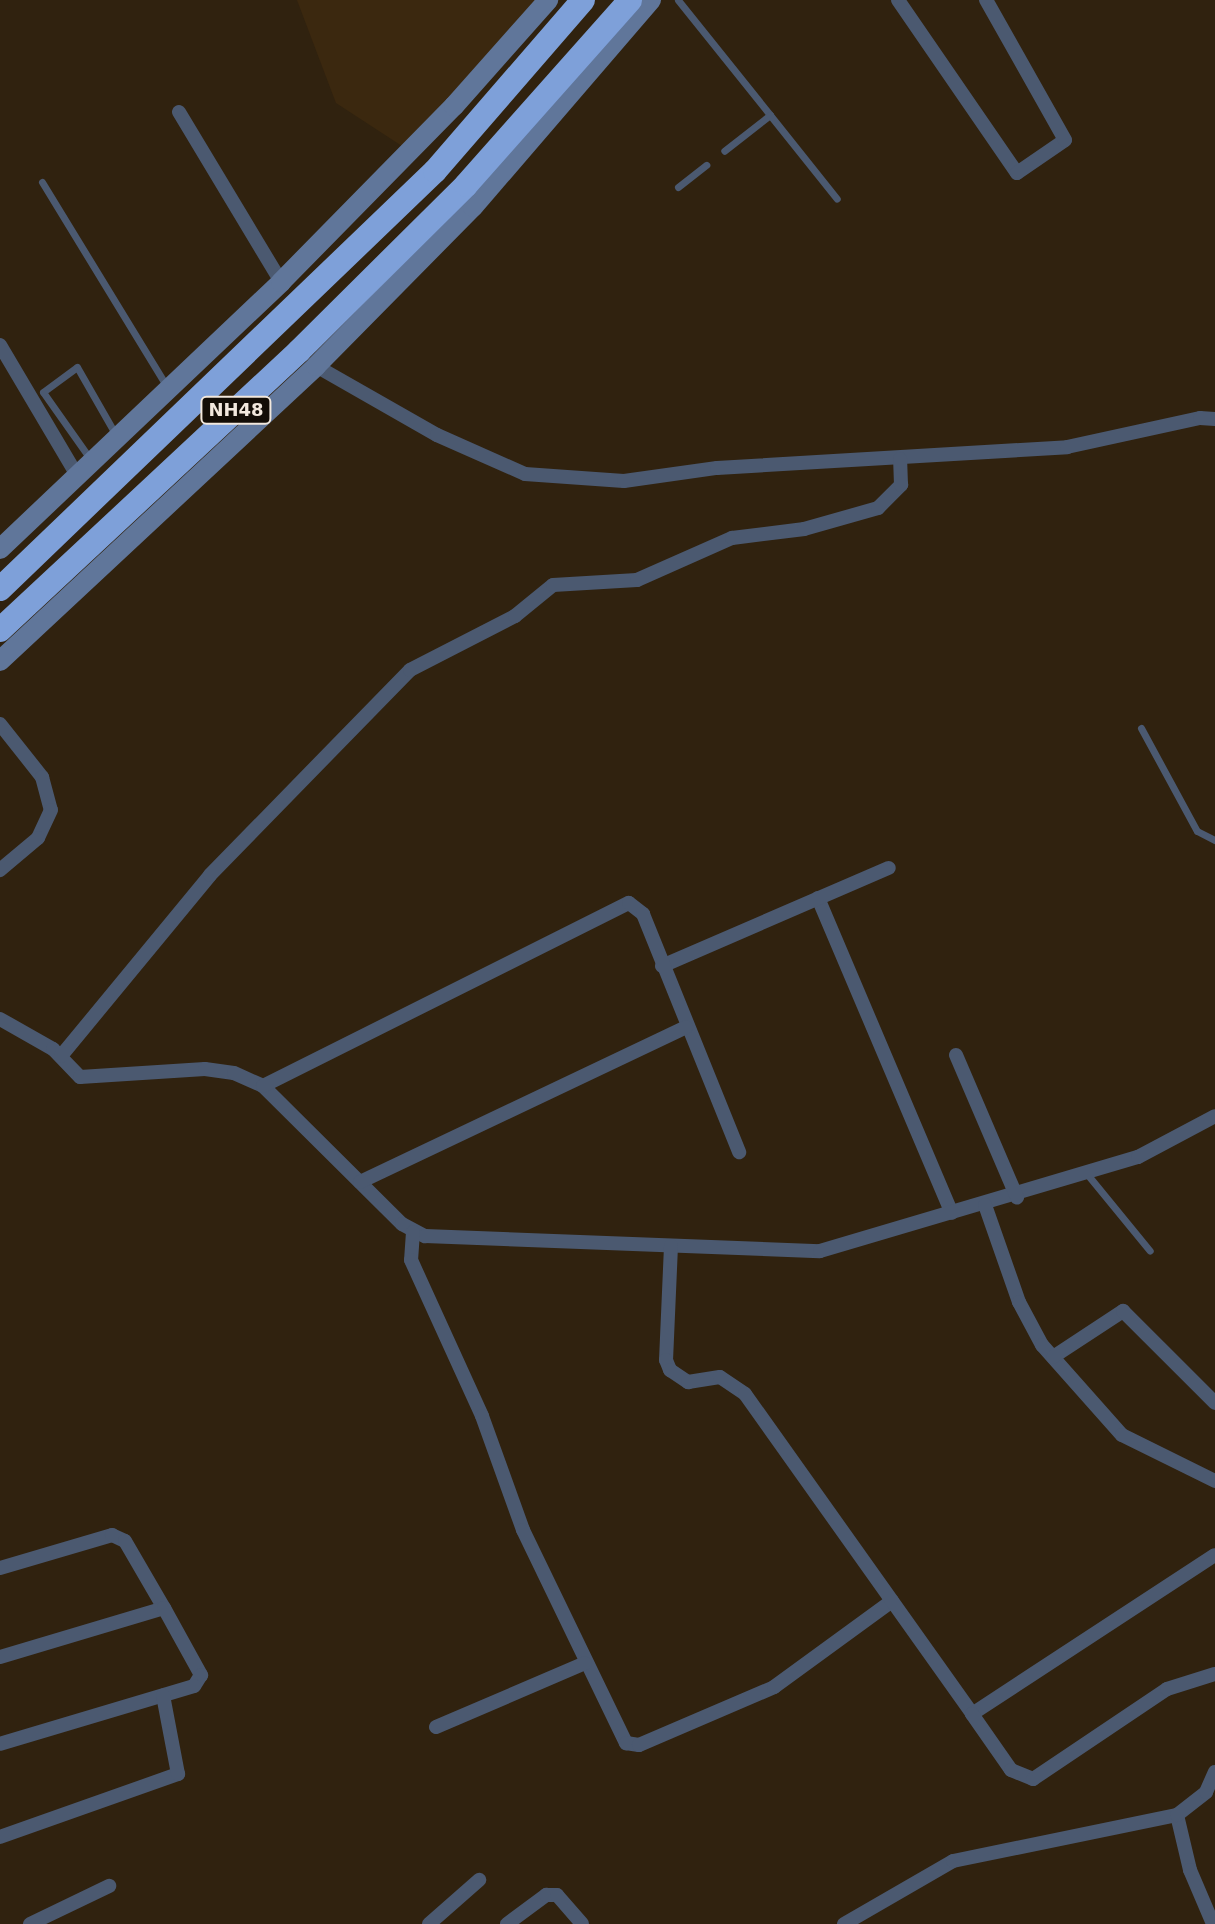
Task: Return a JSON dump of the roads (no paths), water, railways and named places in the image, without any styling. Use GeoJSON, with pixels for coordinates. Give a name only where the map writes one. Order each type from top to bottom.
{"type":"FeatureCollection","features":[{"type":"Feature","properties":{"kind":"highway","name":"NH48"},"geometry":{"type":"LineString","coordinates":[[0,589],[444,162],[583,0]]}},
{"type":"Feature","properties":{"kind":"highway","name":"NH48"},"geometry":{"type":"LineString","coordinates":[[0,630],[299,351],[466,185],[630,0]]}},
{"type":"Feature","properties":{"kind":"street"},"geometry":{"type":"LineString","coordinates":[[0,549],[85,469],[116,435],[281,282],[454,106],[548,0]]}},
{"type":"Feature","properties":{"kind":"street"},"geometry":{"type":"LineString","coordinates":[[0,661],[316,366],[473,207],[651,0]]}},
{"type":"Feature","properties":{"kind":"street"},"geometry":{"type":"LineString","coordinates":[[898,0],[1017,173],[1065,140],[986,0]]}},
{"type":"Feature","properties":{"kind":"street"},"geometry":{"type":"LineString","coordinates":[[179,112],[281,282]]}},
{"type":"Feature","properties":{"kind":"street"},"geometry":{"type":"LineString","coordinates":[[0,345],[85,469]]}},
{"type":"Feature","properties":{"kind":"street"},"geometry":{"type":"LineString","coordinates":[[316,366],[437,435],[525,474],[624,481],[717,468],[875,461],[1067,447],[1200,418],[1215,419]]}},
{"type":"Feature","properties":{"kind":"street"},"geometry":{"type":"LineString","coordinates":[[61,1056],[210,875],[410,670],[515,616],[553,585],[637,580],[732,538],[804,529],[878,508],[901,485],[900,459]]}},
{"type":"Feature","properties":{"kind":"street"},"geometry":{"type":"LineString","coordinates":[[0,724],[42,777],[51,810],[38,838],[0,870]]}},
{"type":"Feature","properties":{"kind":"street"},"geometry":{"type":"LineString","coordinates":[[662,966],[889,868]]}},
{"type":"Feature","properties":{"kind":"street"},"geometry":{"type":"LineString","coordinates":[[818,898],[952,1213]]}},
{"type":"Feature","properties":{"kind":"street"},"geometry":{"type":"LineString","coordinates":[[263,1086],[622,904],[637,906],[739,1152]]}},
{"type":"Feature","properties":{"kind":"street"},"geometry":{"type":"LineString","coordinates":[[0,1019],[61,1056],[80,1077],[205,1069],[234,1073],[263,1086],[413,1232],[820,1251],[1017,1197],[1087,1174],[1166,1146],[1215,1116]]}},
{"type":"Feature","properties":{"kind":"street"},"geometry":{"type":"LineString","coordinates":[[360,1182],[686,1027]]}},
{"type":"Feature","properties":{"kind":"street"},"geometry":{"type":"LineString","coordinates":[[956,1055],[1017,1197]]}},
{"type":"Feature","properties":{"kind":"street"},"geometry":{"type":"LineString","coordinates":[[985,1205],[1029,1324],[1053,1357],[1122,1435],[1215,1481]]}},
{"type":"Feature","properties":{"kind":"street"},"geometry":{"type":"LineString","coordinates":[[413,1232],[411,1260],[482,1416],[532,1552],[617,1732],[626,1743],[639,1745],[774,1687],[892,1601]]}},
{"type":"Feature","properties":{"kind":"street"},"geometry":{"type":"LineString","coordinates":[[671,1246],[666,1360],[670,1370],[688,1382],[720,1377],[745,1394],[1011,1770],[1033,1779],[1167,1689],[1215,1674]]}},
{"type":"Feature","properties":{"kind":"street"},"geometry":{"type":"LineString","coordinates":[[1053,1357],[1123,1311],[1215,1403]]}},
{"type":"Feature","properties":{"kind":"street"},"geometry":{"type":"LineString","coordinates":[[0,1568],[112,1535],[125,1541],[201,1675],[194,1686],[0,1744]]}},
{"type":"Feature","properties":{"kind":"street"},"geometry":{"type":"LineString","coordinates":[[972,1714],[1215,1555]]}},
{"type":"Feature","properties":{"kind":"street"},"geometry":{"type":"LineString","coordinates":[[0,1657],[164,1608]]}},
{"type":"Feature","properties":{"kind":"street"},"geometry":{"type":"LineString","coordinates":[[436,1727],[585,1663]]}},
{"type":"Feature","properties":{"kind":"street"},"geometry":{"type":"LineString","coordinates":[[0,1837],[178,1774],[163,1695]]}},
{"type":"Feature","properties":{"kind":"street"},"geometry":{"type":"LineString","coordinates":[[844,1924],[953,1861],[1177,1815],[1211,1790],[1215,1772]]}},
{"type":"Feature","properties":{"kind":"street"},"geometry":{"type":"LineString","coordinates":[[1177,1815],[1190,1870],[1213,1924]]}},
{"type":"Feature","properties":{"kind":"street"},"geometry":{"type":"LineString","coordinates":[[429,1924],[479,1880]]}},
{"type":"Feature","properties":{"kind":"street"},"geometry":{"type":"LineString","coordinates":[[30,1924],[109,1886]]}},
{"type":"Feature","properties":{"kind":"street"},"geometry":{"type":"LineString","coordinates":[[507,1924],[546,1895],[557,1895],[582,1924]]}},
{"type":"Feature","properties":{"kind":"lane"},"geometry":{"type":"LineString","coordinates":[[678,0],[837,199]]}},
{"type":"Feature","properties":{"kind":"lane"},"geometry":{"type":"LineString","coordinates":[[724,151],[770,115]]}},
{"type":"Feature","properties":{"kind":"lane"},"geometry":{"type":"LineString","coordinates":[[678,187],[706,165]]}},
{"type":"Feature","properties":{"kind":"lane"},"geometry":{"type":"LineString","coordinates":[[42,182],[167,387]]}},
{"type":"Feature","properties":{"kind":"lane"},"geometry":{"type":"LineString","coordinates":[[85,469],[43,392],[77,367],[116,435]]}},
{"type":"Feature","properties":{"kind":"lane"},"geometry":{"type":"LineString","coordinates":[[1141,728],[1197,831],[1215,840]]}},
{"type":"Feature","properties":{"kind":"lane"},"geometry":{"type":"LineString","coordinates":[[1087,1174],[1150,1251]]}}]}
